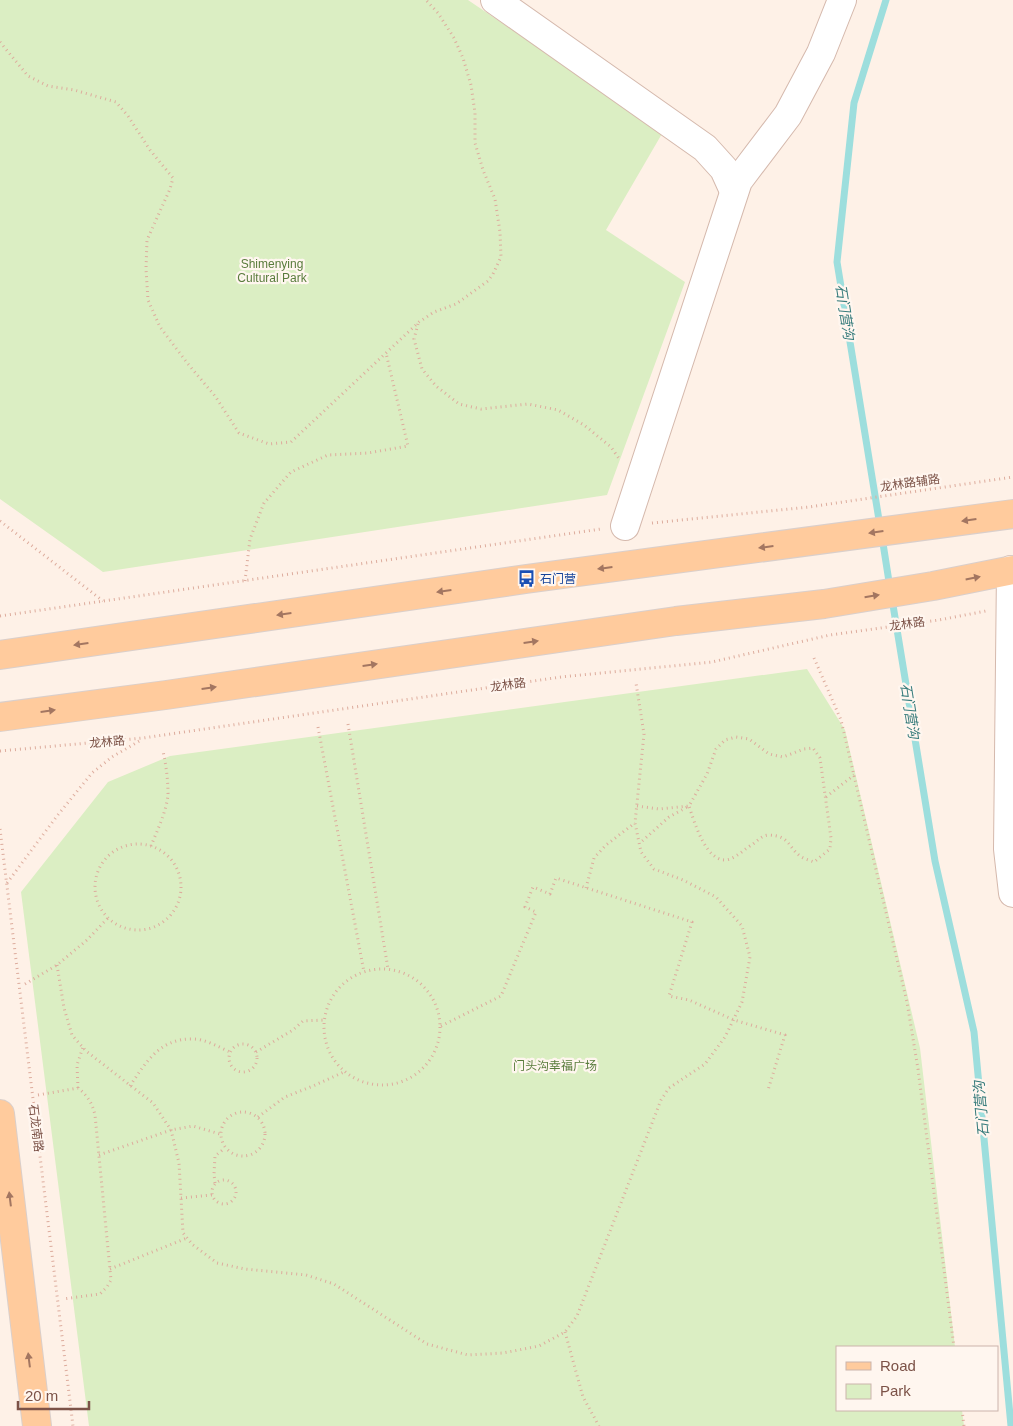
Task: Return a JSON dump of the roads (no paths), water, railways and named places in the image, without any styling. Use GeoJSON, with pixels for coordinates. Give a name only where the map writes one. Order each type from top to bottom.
{"type":"FeatureCollection","features":[{"type":"Feature","properties":{"kind":"main road"},"geometry":{"type":"LineString","coordinates":[[0,655],[536,577],[1013,514]]}},
{"type":"Feature","properties":{"kind":"main road"},"geometry":{"type":"LineString","coordinates":[[0,717],[676,621],[824,604],[933,586],[1012,570]]}},
{"type":"Feature","properties":{"kind":"main road"},"geometry":{"type":"LineString","coordinates":[[0,1114],[37,1426]]}},
{"type":"Feature","properties":{"kind":"street"},"geometry":{"type":"LineString","coordinates":[[495,0],[705,148],[724,169],[734,190]]}},
{"type":"Feature","properties":{"kind":"street"},"geometry":{"type":"LineString","coordinates":[[624,526],[734,190],[738,181],[788,115],[821,53],[842,0]]}},
{"type":"Feature","properties":{"kind":"street"},"geometry":{"type":"LineString","coordinates":[[1012,570],[1008,849],[1013,893]]}},
{"type":"Feature","properties":{"kind":"waterway","name":"石门营沟"},"geometry":{"type":"LineString","coordinates":[[880,526],[837,262],[854,103],[886,0]]}},
{"type":"Feature","properties":{"kind":"waterway","name":"石门营沟"},"geometry":{"type":"LineString","coordinates":[[882,537],[890,588]]}},
{"type":"Feature","properties":{"kind":"waterway","name":"石门营沟"},"geometry":{"type":"LineString","coordinates":[[892,599],[935,861],[974,1032],[1011,1426]]}},
{"type":"Feature","properties":{"kind":"place","name":"石门营"},"geometry":{"type":"Point","coordinates":[526,579]}},
{"type":"Feature","properties":{"kind":"park label","name":"Shimenying Cultural Park"},"geometry":{"type":"Point","coordinates":[272,271]}},
{"type":"Feature","properties":{"kind":"park label","name":"门头沟幸福广场"},"geometry":{"type":"Point","coordinates":[555,1066]}}]}
